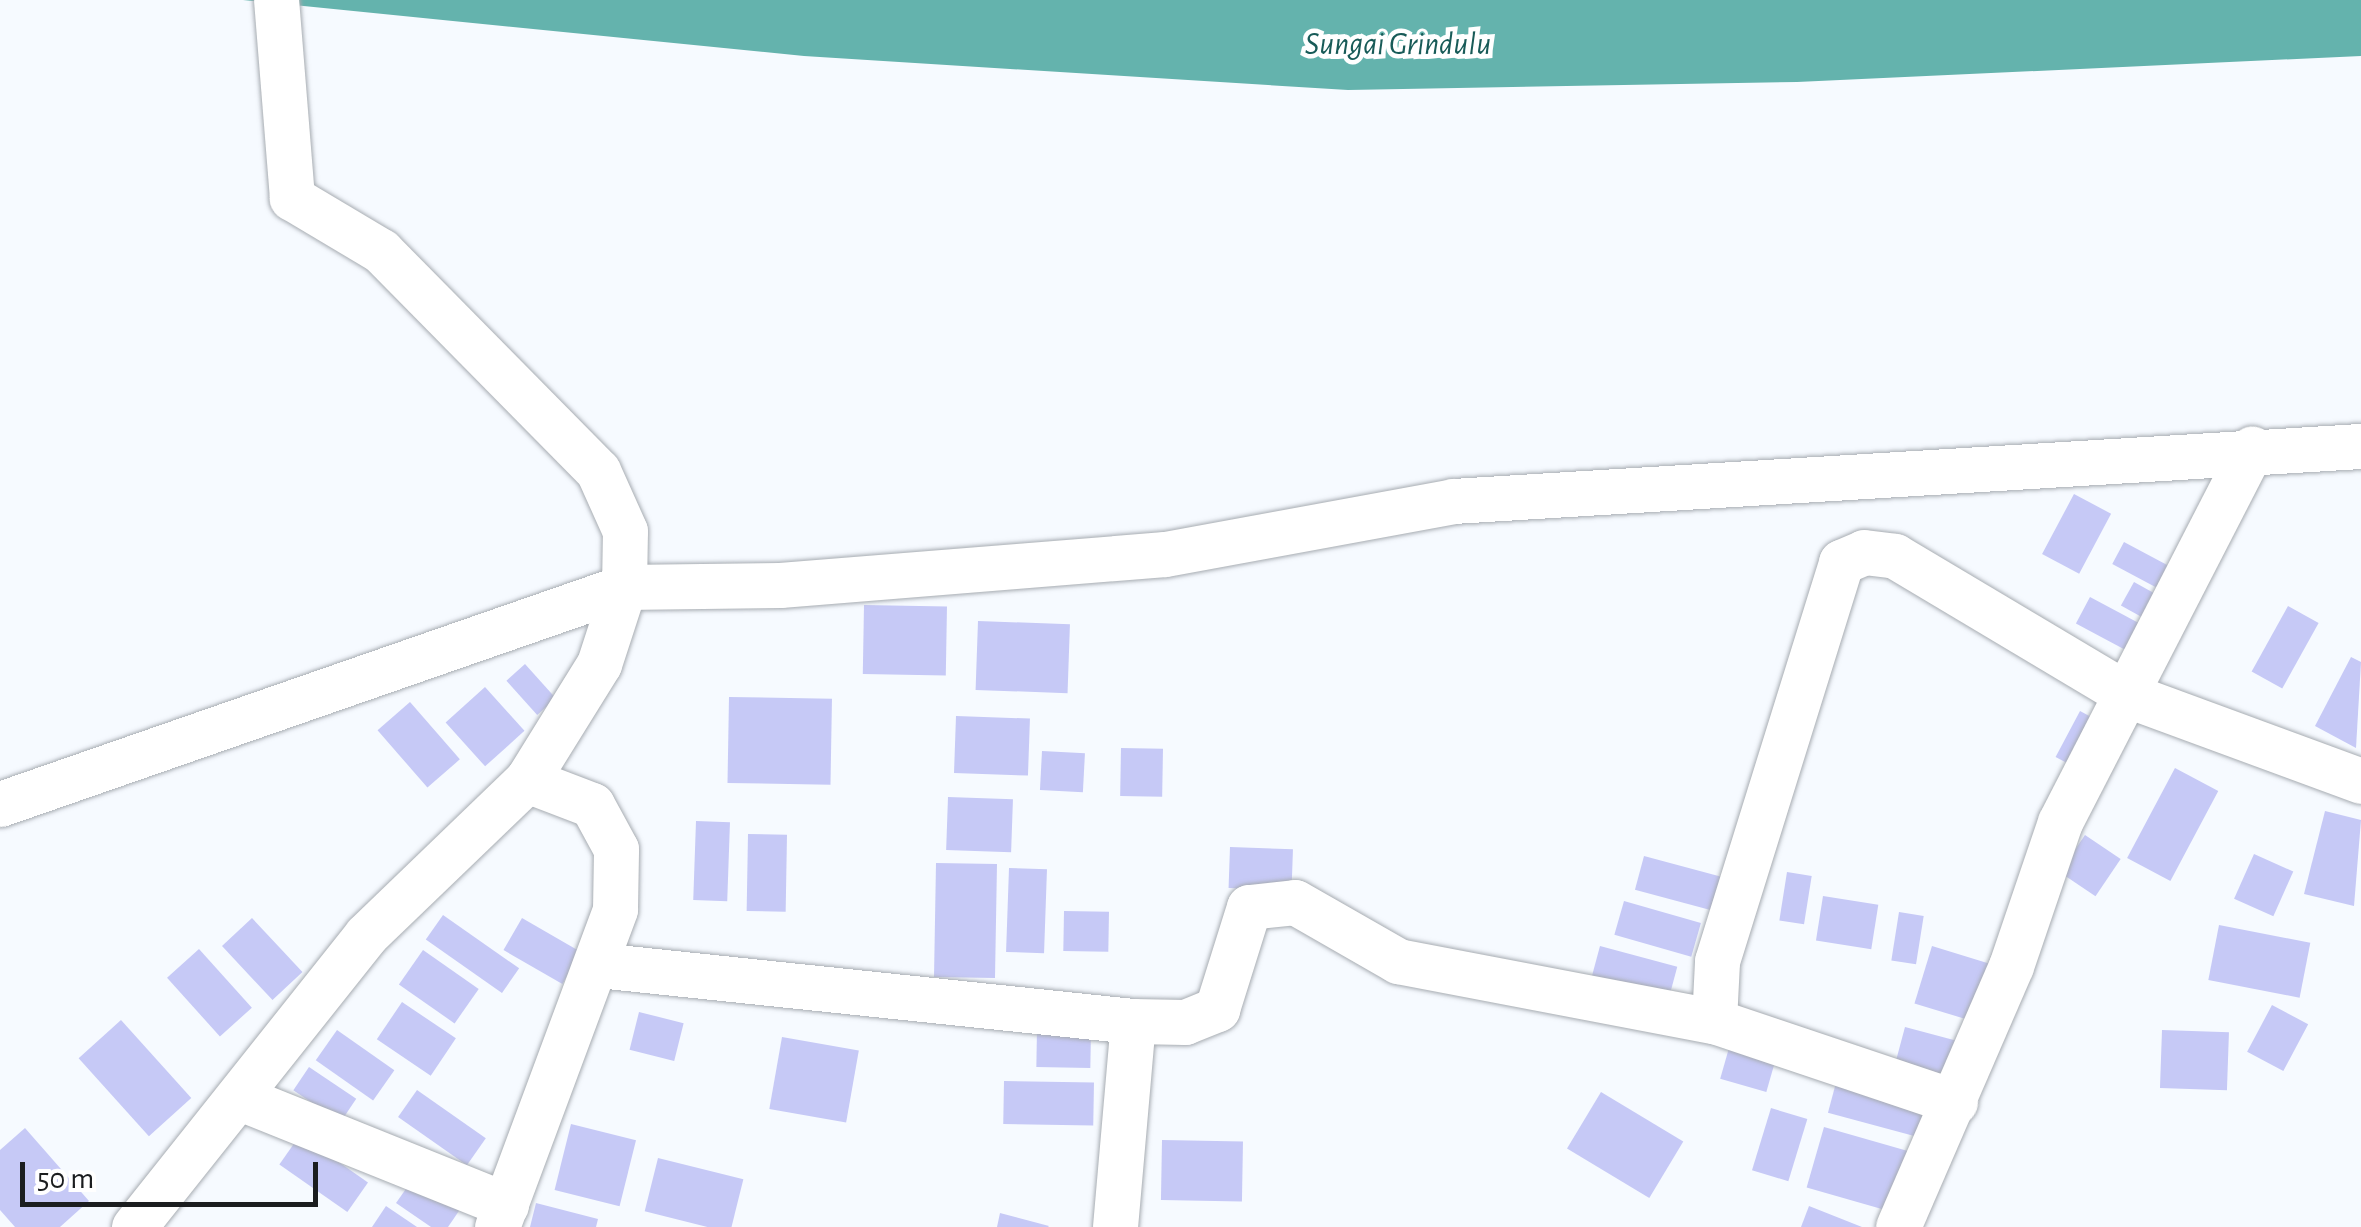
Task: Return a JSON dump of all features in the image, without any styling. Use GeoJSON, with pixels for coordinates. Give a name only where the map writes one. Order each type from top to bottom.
{"type":"FeatureCollection","features":[{"type":"Feature","properties":{"kind":"street"},"geometry":{"type":"LineString","coordinates":[[134,1227],[366,936],[527,780],[599,664],[624,586],[625,531],[598,471],[381,251],[306,213],[292,198],[291,142],[276,0]]}},
{"type":"Feature","properties":{"kind":"street"},"geometry":{"type":"LineString","coordinates":[[0,804],[624,586],[780,585],[1165,554],[1453,501],[2252,449],[2361,446]]}},
{"type":"Feature","properties":{"kind":"street"},"geometry":{"type":"LineString","coordinates":[[1898,1227],[1955,1102],[2060,822],[2130,696],[2252,449]]}},
{"type":"Feature","properties":{"kind":"street"},"geometry":{"type":"LineString","coordinates":[[1714,1021],[1716,961],[1841,562],[1864,552],[1895,556],[2130,696],[2361,781]]}},
{"type":"Feature","properties":{"kind":"street"},"geometry":{"type":"LineString","coordinates":[[238,1097],[501,1216],[616,909],[616,849],[592,805],[527,780]]}},
{"type":"Feature","properties":{"kind":"street"},"geometry":{"type":"LineString","coordinates":[[598,965],[1133,1021],[1186,1022],[1217,1009],[1249,907],[1295,902],[1398,961],[1714,1021],[1955,1102]]}},
{"type":"Feature","properties":{"kind":"street"},"geometry":{"type":"LineString","coordinates":[[1115,1227],[1133,1021]]}},
{"type":"Feature","properties":{"kind":"water","name":"Sungai Grindulu"},"geometry":{"type":"Polygon","coordinates":[[[243,0],[2361,0],[2361,56],[1797,82],[1348,90],[804,56],[243,0]]]}},
{"type":"Feature","properties":{"kind":"building"},"geometry":{"type":"Polygon","coordinates":[[[2074,494],[2111,514],[2079,574],[2042,554],[2074,494]]]}},
{"type":"Feature","properties":{"kind":"building"},"geometry":{"type":"Polygon","coordinates":[[[2124,542],[2177,570],[2165,592],[2112,564],[2124,542]]]}},
{"type":"Feature","properties":{"kind":"building"},"geometry":{"type":"Polygon","coordinates":[[[2134,582],[2163,598],[2150,622],[2121,606],[2134,582]]]}},
{"type":"Feature","properties":{"kind":"building"},"geometry":{"type":"Polygon","coordinates":[[[2090,597],[2144,626],[2130,652],[2076,623],[2090,597]]]}},
{"type":"Feature","properties":{"kind":"building"},"geometry":{"type":"Polygon","coordinates":[[[864,605],[947,606],[946,675],[863,674],[864,605]]]}},
{"type":"Feature","properties":{"kind":"building"},"geometry":{"type":"Polygon","coordinates":[[[2288,606],[2319,623],[2282,689],[2252,672],[2288,606]]]}},
{"type":"Feature","properties":{"kind":"building"},"geometry":{"type":"Polygon","coordinates":[[[978,621],[1070,624],[1068,693],[976,690],[978,621]]]}},
{"type":"Feature","properties":{"kind":"building"},"geometry":{"type":"Polygon","coordinates":[[[2351,657],[2361,662],[2356,748],[2315,726],[2351,657]]]}},
{"type":"Feature","properties":{"kind":"building"},"geometry":{"type":"Polygon","coordinates":[[[525,664],[556,698],[537,715],[506,681],[525,664]]]}},
{"type":"Feature","properties":{"kind":"building"},"geometry":{"type":"Polygon","coordinates":[[[485,687],[524,731],[485,766],[446,722],[485,687]]]}},
{"type":"Feature","properties":{"kind":"building"},"geometry":{"type":"Polygon","coordinates":[[[729,697],[832,699],[830,785],[727,783],[729,697]]]}},
{"type":"Feature","properties":{"kind":"building"},"geometry":{"type":"Polygon","coordinates":[[[410,702],[460,759],[427,788],[378,730],[410,702]]]}},
{"type":"Feature","properties":{"kind":"building"},"geometry":{"type":"Polygon","coordinates":[[[2080,711],[2097,720],[2072,766],[2056,757],[2080,711]]]}},
{"type":"Feature","properties":{"kind":"building"},"geometry":{"type":"Polygon","coordinates":[[[956,716],[1030,719],[1028,776],[954,773],[956,716]]]}},
{"type":"Feature","properties":{"kind":"building"},"geometry":{"type":"Polygon","coordinates":[[[1121,748],[1163,749],[1162,797],[1120,796],[1121,748]]]}},
{"type":"Feature","properties":{"kind":"building"},"geometry":{"type":"Polygon","coordinates":[[[1042,751],[1085,753],[1083,792],[1040,790],[1042,751]]]}},
{"type":"Feature","properties":{"kind":"building"},"geometry":{"type":"Polygon","coordinates":[[[2175,768],[2218,791],[2170,881],[2127,858],[2175,768]]]}},
{"type":"Feature","properties":{"kind":"building"},"geometry":{"type":"Polygon","coordinates":[[[948,797],[1013,799],[1011,852],[946,850],[948,797]]]}},
{"type":"Feature","properties":{"kind":"building"},"geometry":{"type":"Polygon","coordinates":[[[2325,811],[2361,820],[2354,906],[2304,894],[2325,811]]]}},
{"type":"Feature","properties":{"kind":"building"},"geometry":{"type":"Polygon","coordinates":[[[696,821],[730,822],[727,901],[693,900],[696,821]]]}},
{"type":"Feature","properties":{"kind":"building"},"geometry":{"type":"Polygon","coordinates":[[[748,834],[787,835],[786,912],[747,911],[748,834]]]}},
{"type":"Feature","properties":{"kind":"building"},"geometry":{"type":"Polygon","coordinates":[[[2085,835],[2121,859],[2095,896],[2060,872],[2085,835]]]}},
{"type":"Feature","properties":{"kind":"building"},"geometry":{"type":"Polygon","coordinates":[[[1230,847],[1293,849],[1292,890],[1229,888],[1230,847]]]}},
{"type":"Feature","properties":{"kind":"building"},"geometry":{"type":"Polygon","coordinates":[[[2254,854],[2293,871],[2273,916],[2234,899],[2254,854]]]}},
{"type":"Feature","properties":{"kind":"building"},"geometry":{"type":"Polygon","coordinates":[[[1644,856],[1721,877],[1712,911],[1635,890],[1644,856]]]}},
{"type":"Feature","properties":{"kind":"building"},"geometry":{"type":"Polygon","coordinates":[[[936,863],[997,864],[995,978],[934,977],[936,863]]]}},
{"type":"Feature","properties":{"kind":"building"},"geometry":{"type":"Polygon","coordinates":[[[1009,868],[1047,869],[1044,953],[1006,952],[1009,868]]]}},
{"type":"Feature","properties":{"kind":"building"},"geometry":{"type":"Polygon","coordinates":[[[1787,872],[1812,876],[1804,924],[1779,920],[1787,872]]]}},
{"type":"Feature","properties":{"kind":"building"},"geometry":{"type":"Polygon","coordinates":[[[1823,896],[1878,905],[1871,949],[1816,940],[1823,896]]]}},
{"type":"Feature","properties":{"kind":"building"},"geometry":{"type":"Polygon","coordinates":[[[1624,901],[1701,923],[1691,957],[1614,935],[1624,901]]]}},
{"type":"Feature","properties":{"kind":"building"},"geometry":{"type":"Polygon","coordinates":[[[1064,911],[1109,912],[1108,952],[1063,951],[1064,911]]]}},
{"type":"Feature","properties":{"kind":"building"},"geometry":{"type":"Polygon","coordinates":[[[1899,912],[1924,916],[1916,964],[1891,960],[1899,912]]]}},
{"type":"Feature","properties":{"kind":"building"},"geometry":{"type":"Polygon","coordinates":[[[443,915],[519,968],[502,993],[426,940],[443,915]]]}},
{"type":"Feature","properties":{"kind":"building"},"geometry":{"type":"Polygon","coordinates":[[[252,918],[302,972],[272,1000],[222,946],[252,918]]]}},
{"type":"Feature","properties":{"kind":"building"},"geometry":{"type":"Polygon","coordinates":[[[522,918],[581,952],[562,984],[503,950],[522,918]]]}},
{"type":"Feature","properties":{"kind":"building"},"geometry":{"type":"Polygon","coordinates":[[[2219,925],[2310,943],[2300,998],[2208,980],[2219,925]]]}},
{"type":"Feature","properties":{"kind":"building"},"geometry":{"type":"Polygon","coordinates":[[[1600,946],[1677,967],[1668,1001],[1591,980],[1600,946]]]}},
{"type":"Feature","properties":{"kind":"building"},"geometry":{"type":"Polygon","coordinates":[[[1932,946],[1991,964],[1974,1022],[1914,1003],[1932,946]]]}},
{"type":"Feature","properties":{"kind":"building"},"geometry":{"type":"Polygon","coordinates":[[[199,949],[252,1008],[220,1036],[167,978],[199,949]]]}},
{"type":"Feature","properties":{"kind":"building"},"geometry":{"type":"Polygon","coordinates":[[[423,950],[479,989],[455,1023],[399,984],[423,950]]]}},
{"type":"Feature","properties":{"kind":"building"},"geometry":{"type":"Polygon","coordinates":[[[402,1002],[456,1038],[431,1076],[377,1039],[402,1002]]]}},
{"type":"Feature","properties":{"kind":"building"},"geometry":{"type":"Polygon","coordinates":[[[2272,1005],[2308,1024],[2283,1071],[2247,1052],[2272,1005]]]}},
{"type":"Feature","properties":{"kind":"building"},"geometry":{"type":"Polygon","coordinates":[[[639,1012],[684,1023],[674,1061],[630,1050],[639,1012]]]}},
{"type":"Feature","properties":{"kind":"building"},"geometry":{"type":"Polygon","coordinates":[[[121,1020],[191,1098],[149,1136],[79,1058],[121,1020]]]}},
{"type":"Feature","properties":{"kind":"building"},"geometry":{"type":"Polygon","coordinates":[[[1905,1027],[1968,1044],[1956,1089],[1893,1072],[1905,1027]]]}},
{"type":"Feature","properties":{"kind":"building"},"geometry":{"type":"Polygon","coordinates":[[[1037,1029],[1091,1030],[1090,1068],[1036,1067],[1037,1029]]]}},
{"type":"Feature","properties":{"kind":"building"},"geometry":{"type":"Polygon","coordinates":[[[337,1030],[394,1070],[373,1100],[316,1060],[337,1030]]]}},
{"type":"Feature","properties":{"kind":"building"},"geometry":{"type":"Polygon","coordinates":[[[2162,1030],[2229,1032],[2227,1090],[2160,1088],[2162,1030]]]}},
{"type":"Feature","properties":{"kind":"building"},"geometry":{"type":"Polygon","coordinates":[[[782,1037],[859,1051],[846,1122],[769,1109],[782,1037]]]}},
{"type":"Feature","properties":{"kind":"building"},"geometry":{"type":"Polygon","coordinates":[[[1729,1048],[1775,1061],[1766,1092],[1720,1079],[1729,1048]]]}},
{"type":"Feature","properties":{"kind":"building"},"geometry":{"type":"Polygon","coordinates":[[[309,1067],[356,1099],[341,1122],[293,1090],[309,1067]]]}},
{"type":"Feature","properties":{"kind":"building"},"geometry":{"type":"Polygon","coordinates":[[[1837,1079],[1929,1104],[1920,1137],[1828,1113],[1837,1079]]]}},
{"type":"Feature","properties":{"kind":"building"},"geometry":{"type":"Polygon","coordinates":[[[1004,1081],[1094,1083],[1093,1126],[1003,1124],[1004,1081]]]}},
{"type":"Feature","properties":{"kind":"building"},"geometry":{"type":"Polygon","coordinates":[[[417,1090],[486,1138],[467,1165],[398,1117],[417,1090]]]}},
{"type":"Feature","properties":{"kind":"building"},"geometry":{"type":"Polygon","coordinates":[[[1601,1092],[1683,1141],[1649,1198],[1567,1149],[1601,1092]]]}},
{"type":"Feature","properties":{"kind":"building"},"geometry":{"type":"Polygon","coordinates":[[[1771,1108],[1807,1119],[1788,1181],[1752,1170],[1771,1108]]]}},
{"type":"Feature","properties":{"kind":"building"},"geometry":{"type":"Polygon","coordinates":[[[571,1124],[636,1140],[620,1206],[555,1190],[571,1124]]]}},
{"type":"Feature","properties":{"kind":"building"},"geometry":{"type":"Polygon","coordinates":[[[1824,1127],[1910,1152],[1892,1212],[1807,1188],[1824,1127]]]}},
{"type":"Feature","properties":{"kind":"building"},"geometry":{"type":"Polygon","coordinates":[[[25,1128],[89,1201],[60,1227],[15,1227],[0,1210],[0,1150],[25,1128]]]}},
{"type":"Feature","properties":{"kind":"building"},"geometry":{"type":"Polygon","coordinates":[[[300,1135],[368,1183],[347,1212],[279,1164],[300,1135]]]}},
{"type":"Feature","properties":{"kind":"building"},"geometry":{"type":"Polygon","coordinates":[[[1162,1140],[1243,1141],[1242,1201],[1161,1200],[1162,1140]]]}},
{"type":"Feature","properties":{"kind":"building"},"geometry":{"type":"Polygon","coordinates":[[[658,1158],[743,1179],[731,1227],[707,1227],[645,1211],[658,1158]]]}},
{"type":"Feature","properties":{"kind":"building"},"geometry":{"type":"Polygon","coordinates":[[[415,1176],[461,1208],[448,1227],[431,1227],[396,1203],[415,1176]]]}},
{"type":"Feature","properties":{"kind":"building"},"geometry":{"type":"Polygon","coordinates":[[[536,1203],[598,1219],[596,1227],[530,1227],[536,1203]]]}},
{"type":"Feature","properties":{"kind":"building"},"geometry":{"type":"Polygon","coordinates":[[[386,1206],[417,1227],[372,1227],[386,1206]]]}},
{"type":"Feature","properties":{"kind":"building"},"geometry":{"type":"Polygon","coordinates":[[[1809,1206],[1862,1227],[1801,1227],[1809,1206]]]}},
{"type":"Feature","properties":{"kind":"building"},"geometry":{"type":"Polygon","coordinates":[[[1000,1213],[1049,1226],[997,1227],[1000,1213]]]}}]}
